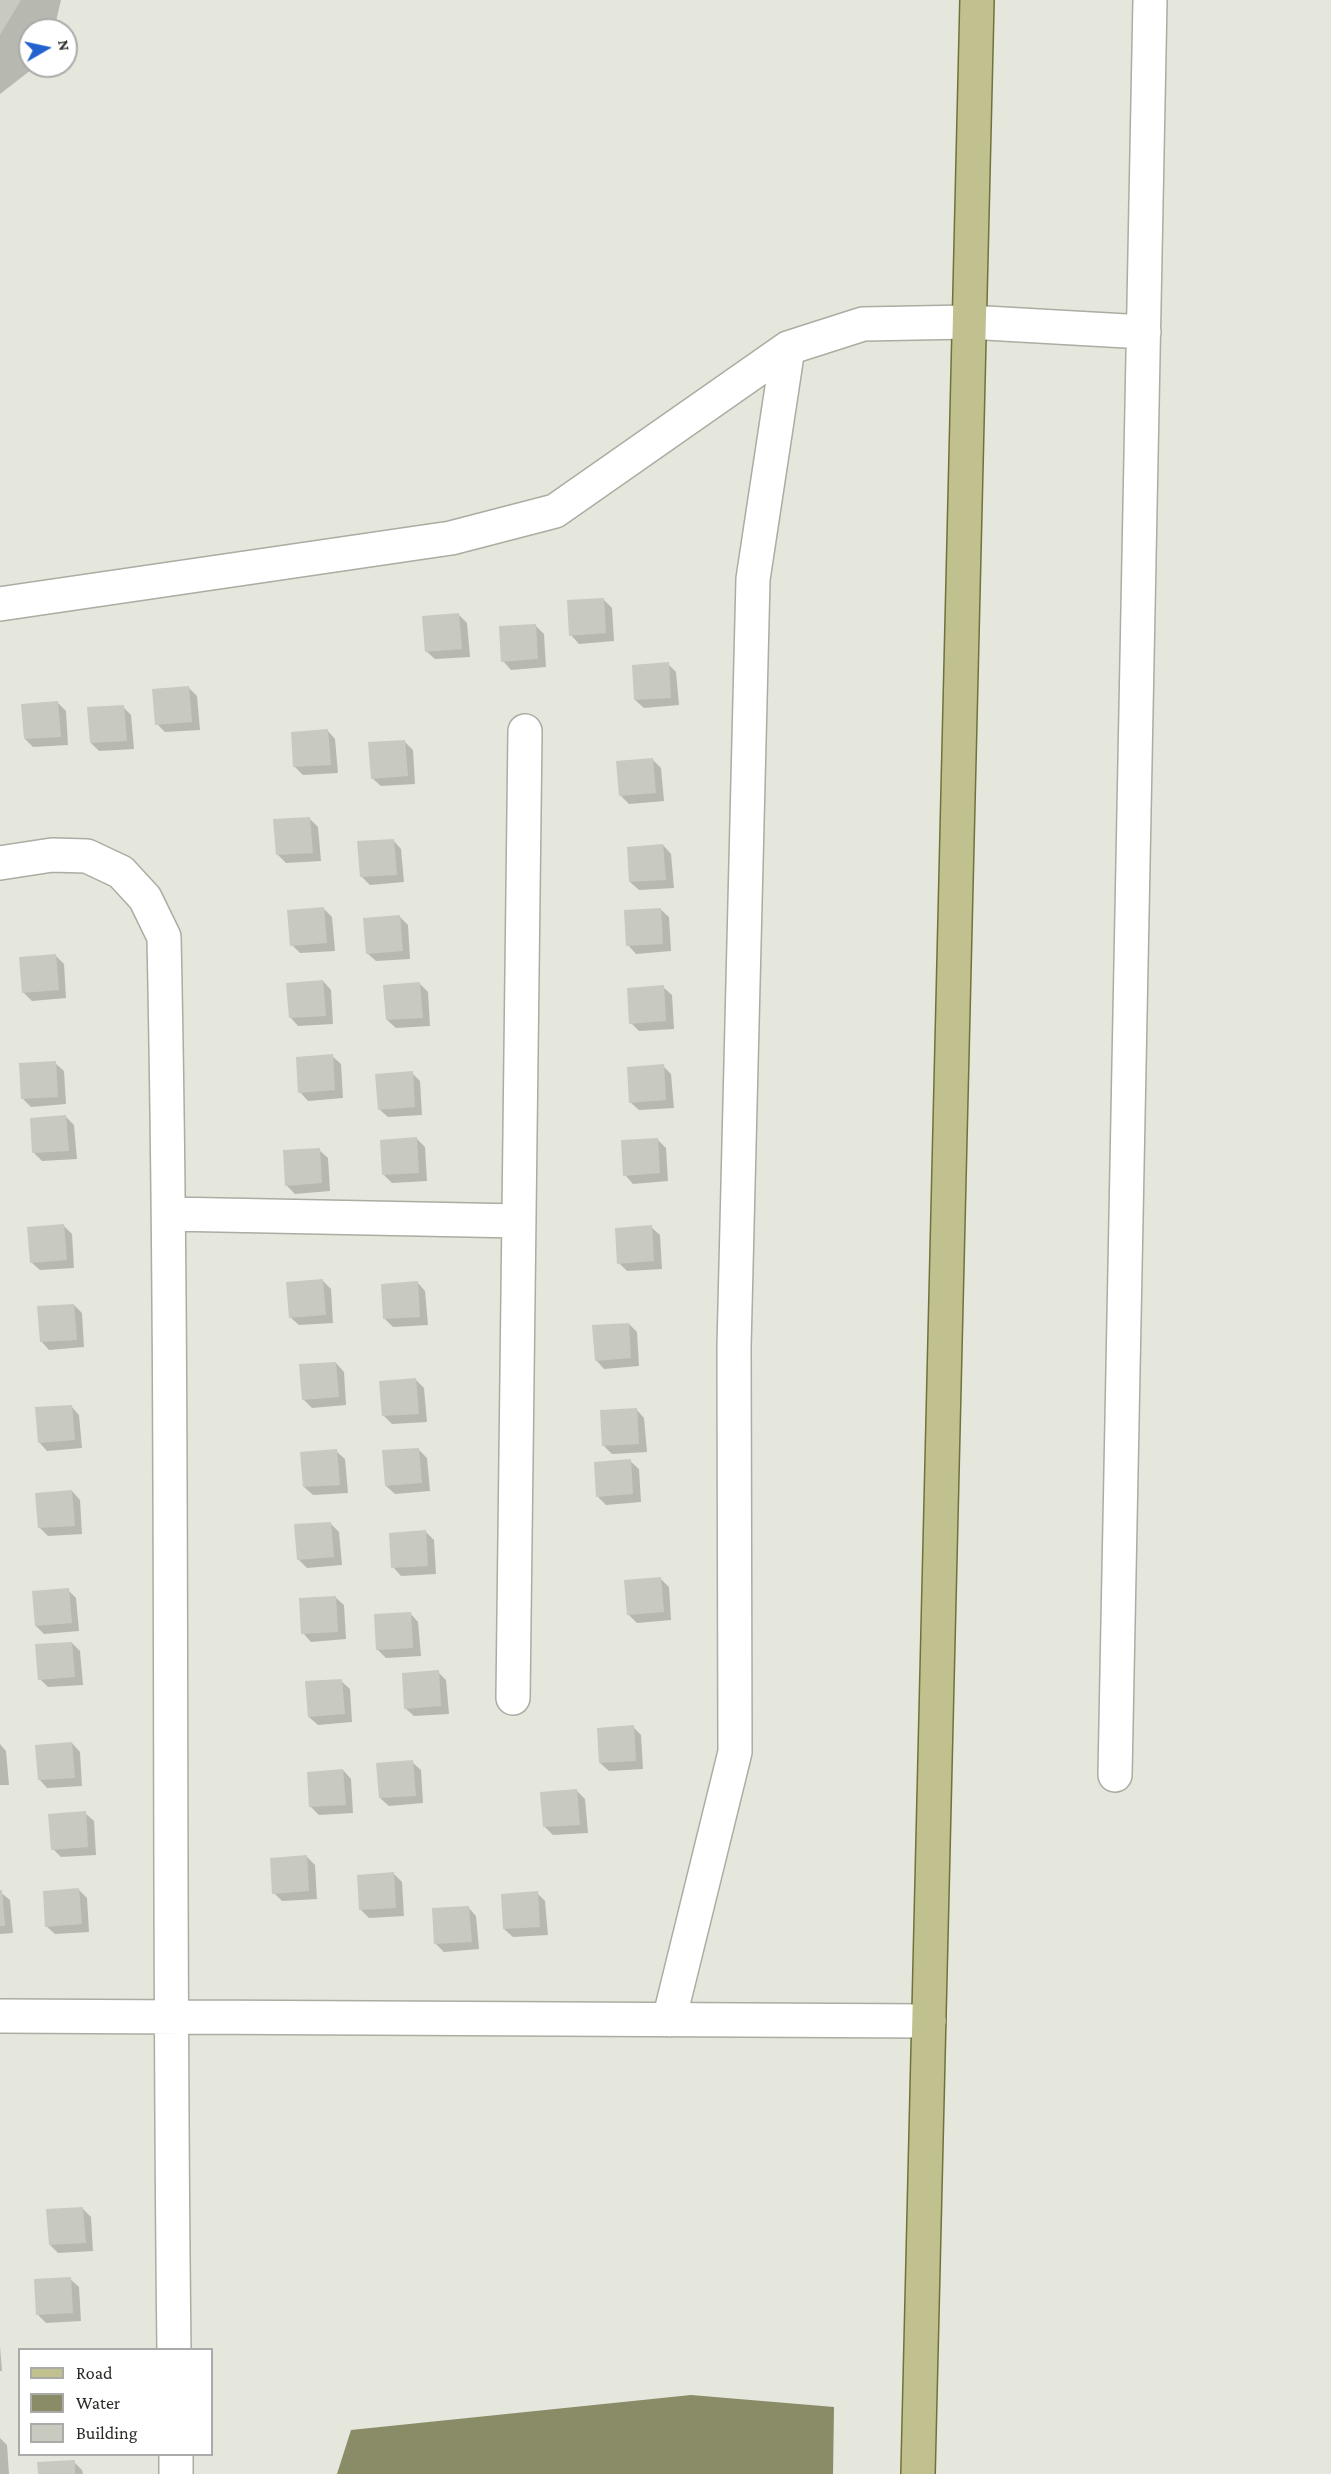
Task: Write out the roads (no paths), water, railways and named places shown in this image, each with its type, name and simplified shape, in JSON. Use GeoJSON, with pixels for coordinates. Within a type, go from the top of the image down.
{"type":"FeatureCollection","features":[{"type":"Feature","properties":{"kind":"main road"},"geometry":{"type":"LineString","coordinates":[[918,2474],[977,0]]}},
{"type":"Feature","properties":{"kind":"street"},"geometry":{"type":"LineString","coordinates":[[1115,1775],[1150,0]]}},
{"type":"Feature","properties":{"kind":"street"},"geometry":{"type":"LineString","coordinates":[[0,604],[451,538],[555,511],[788,348],[863,324],[968,322],[1144,332]]}},
{"type":"Feature","properties":{"kind":"street"},"geometry":{"type":"LineString","coordinates":[[669,2020],[735,1752],[734,1347],[753,579],[788,348]]}},
{"type":"Feature","properties":{"kind":"street"},"geometry":{"type":"LineString","coordinates":[[513,1698],[525,731]]}},
{"type":"Feature","properties":{"kind":"street"},"geometry":{"type":"LineString","coordinates":[[0,863],[52,855],[87,856],[121,872],[145,898],[164,937],[170,1214],[170,2017],[174,2348]]}},
{"type":"Feature","properties":{"kind":"street"},"geometry":{"type":"LineString","coordinates":[[170,1214],[519,1221]]}},
{"type":"Feature","properties":{"kind":"street"},"geometry":{"type":"LineString","coordinates":[[0,2016],[929,2021]]}},
{"type":"Feature","properties":{"kind":"street"},"geometry":{"type":"LineString","coordinates":[[176,2456],[176,2474]]}},
{"type":"Feature","properties":{"kind":"water"},"geometry":{"type":"Polygon","coordinates":[[[691,2395],[834,2407],[833,2474],[337,2474],[351,2430],[691,2395]]]}}]}
